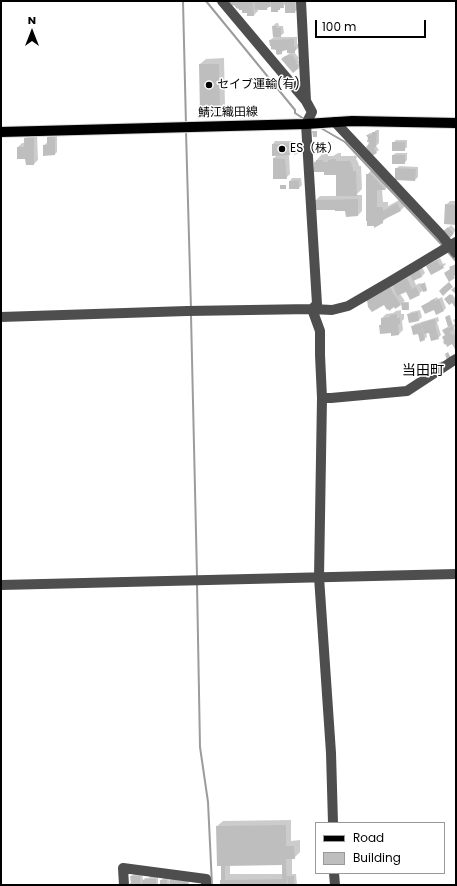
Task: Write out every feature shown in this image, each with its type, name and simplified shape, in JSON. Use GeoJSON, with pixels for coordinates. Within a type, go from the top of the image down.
{"type":"FeatureCollection","features":[{"type":"Feature","properties":{"kind":"main road","name":"鯖江織田線"},"geometry":{"type":"LineString","coordinates":[[1,132],[306,124],[352,121],[456,123]]}},
{"type":"Feature","properties":{"kind":"street"},"geometry":{"type":"LineString","coordinates":[[222,1],[306,101],[312,112],[306,124],[317,304],[312,309]]}},
{"type":"Feature","properties":{"kind":"street"},"geometry":{"type":"LineString","coordinates":[[301,1],[306,101]]}},
{"type":"Feature","properties":{"kind":"street"},"geometry":{"type":"LineString","coordinates":[[1,317],[191,311],[332,310],[348,306],[454,247],[336,122]]}},
{"type":"Feature","properties":{"kind":"street"},"geometry":{"type":"LineString","coordinates":[[312,309],[320,331],[322,398],[319,577],[331,753],[333,822]]}},
{"type":"Feature","properties":{"kind":"street"},"geometry":{"type":"LineString","coordinates":[[322,398],[407,391],[456,359]]}},
{"type":"Feature","properties":{"kind":"street"},"geometry":{"type":"LineString","coordinates":[[1,585],[456,574]]}},
{"type":"Feature","properties":{"kind":"street"},"geometry":{"type":"LineString","coordinates":[[124,885],[123,868],[206,879],[206,885]]}},
{"type":"Feature","properties":{"kind":"street"},"geometry":{"type":"LineString","coordinates":[[334,874],[335,885]]}},
{"type":"Feature","properties":{"kind":"building"},"geometry":{"type":"Polygon","coordinates":[[[253,1],[254,16],[247,16],[247,13],[242,13],[242,10],[237,9],[229,2],[253,1]]]}},
{"type":"Feature","properties":{"kind":"building"},"geometry":{"type":"Polygon","coordinates":[[[254,1],[270,1],[271,7],[267,7],[267,10],[255,10],[254,1]]]}},
{"type":"Feature","properties":{"kind":"building"},"geometry":{"type":"Polygon","coordinates":[[[271,1],[283,1],[284,8],[280,8],[278,12],[271,12],[271,1]]]}},
{"type":"Feature","properties":{"kind":"building"},"geometry":{"type":"Polygon","coordinates":[[[285,1],[295,1],[295,13],[285,13],[285,1]]]}},
{"type":"Feature","properties":{"kind":"building"},"geometry":{"type":"Polygon","coordinates":[[[272,26],[281,28],[281,37],[273,37],[272,26]]]}},
{"type":"Feature","properties":{"kind":"building"},"geometry":{"type":"Polygon","coordinates":[[[294,39],[294,47],[296,46],[295,53],[287,53],[287,50],[282,51],[282,54],[277,55],[276,50],[271,49],[269,40],[294,39]]]}},
{"type":"Feature","properties":{"kind":"building"},"geometry":{"type":"Polygon","coordinates":[[[292,55],[299,66],[299,68],[293,73],[281,59],[285,56],[292,55]]]}},
{"type":"Feature","properties":{"kind":"building"},"geometry":{"type":"Polygon","coordinates":[[[199,64],[219,64],[220,113],[200,113],[199,64]]]}},
{"type":"Feature","properties":{"kind":"building"},"geometry":{"type":"Polygon","coordinates":[[[312,131],[317,131],[317,137],[313,137],[312,131]]]}},
{"type":"Feature","properties":{"kind":"building"},"geometry":{"type":"Polygon","coordinates":[[[372,132],[377,132],[376,147],[374,148],[377,153],[372,156],[366,147],[369,142],[367,142],[368,138],[366,135],[372,135],[372,132]]]}},
{"type":"Feature","properties":{"kind":"building"},"geometry":{"type":"Polygon","coordinates":[[[47,137],[55,137],[55,155],[43,156],[43,145],[47,145],[47,137]]]}},
{"type":"Feature","properties":{"kind":"building"},"geometry":{"type":"Polygon","coordinates":[[[24,138],[34,138],[34,165],[26,165],[25,159],[17,159],[17,147],[24,147],[24,138]]]}},
{"type":"Feature","properties":{"kind":"building"},"geometry":{"type":"Polygon","coordinates":[[[392,142],[405,142],[405,151],[392,151],[392,142]]]}},
{"type":"Feature","properties":{"kind":"building"},"geometry":{"type":"Polygon","coordinates":[[[291,143],[290,155],[272,156],[272,144],[291,143]]]}},
{"type":"Feature","properties":{"kind":"building"},"geometry":{"type":"Polygon","coordinates":[[[392,155],[405,155],[405,164],[392,164],[392,155]]]}},
{"type":"Feature","properties":{"kind":"building"},"geometry":{"type":"Polygon","coordinates":[[[273,158],[285,159],[287,179],[273,179],[273,158]]]}},
{"type":"Feature","properties":{"kind":"building"},"geometry":{"type":"Polygon","coordinates":[[[336,159],[336,161],[349,160],[352,164],[353,171],[356,171],[357,196],[336,196],[336,175],[324,175],[324,172],[314,172],[314,162],[316,162],[316,160],[328,162],[328,160],[336,159]]]}},
{"type":"Feature","properties":{"kind":"building"},"geometry":{"type":"Polygon","coordinates":[[[395,168],[416,169],[415,181],[395,180],[395,168]]]}},
{"type":"Feature","properties":{"kind":"building"},"geometry":{"type":"Polygon","coordinates":[[[366,174],[371,174],[386,190],[377,190],[377,207],[383,207],[383,211],[397,203],[401,211],[383,220],[383,223],[374,228],[374,226],[367,226],[366,221],[366,174]]]}},
{"type":"Feature","properties":{"kind":"building"},"geometry":{"type":"Polygon","coordinates":[[[299,180],[299,189],[289,189],[289,181],[299,180]]]}},
{"type":"Feature","properties":{"kind":"building"},"geometry":{"type":"Polygon","coordinates":[[[280,185],[286,185],[286,189],[280,189],[280,185]]]}},
{"type":"Feature","properties":{"kind":"building"},"geometry":{"type":"Polygon","coordinates":[[[358,199],[358,216],[346,217],[345,211],[315,210],[315,200],[358,199]]]}},
{"type":"Feature","properties":{"kind":"building"},"geometry":{"type":"Polygon","coordinates":[[[445,204],[456,205],[456,225],[444,224],[445,204]]]}},
{"type":"Feature","properties":{"kind":"building"},"geometry":{"type":"Polygon","coordinates":[[[448,227],[454,233],[449,239],[442,232],[448,227]]]}},
{"type":"Feature","properties":{"kind":"building"},"geometry":{"type":"Polygon","coordinates":[[[437,260],[440,266],[442,265],[444,268],[431,275],[426,266],[437,260]]]}},
{"type":"Feature","properties":{"kind":"building"},"geometry":{"type":"Polygon","coordinates":[[[456,264],[455,278],[449,282],[444,273],[450,269],[449,267],[456,264]]]}},
{"type":"Feature","properties":{"kind":"building"},"geometry":{"type":"Polygon","coordinates":[[[419,269],[422,277],[413,281],[410,275],[419,269]]]}},
{"type":"Feature","properties":{"kind":"building"},"geometry":{"type":"Polygon","coordinates":[[[407,278],[412,289],[416,287],[420,295],[410,300],[406,292],[397,296],[393,285],[407,278]]]}},
{"type":"Feature","properties":{"kind":"building"},"geometry":{"type":"Polygon","coordinates":[[[449,282],[453,287],[447,292],[443,287],[449,282]]]}},
{"type":"Feature","properties":{"kind":"building"},"geometry":{"type":"Polygon","coordinates":[[[424,283],[427,291],[423,292],[420,284],[424,283]]]}},
{"type":"Feature","properties":{"kind":"building"},"geometry":{"type":"Polygon","coordinates":[[[456,286],[456,294],[451,290],[456,286]]]}},
{"type":"Feature","properties":{"kind":"building"},"geometry":{"type":"Polygon","coordinates":[[[390,287],[401,305],[395,309],[394,307],[389,311],[384,305],[372,312],[368,307],[367,300],[390,287]]]}},
{"type":"Feature","properties":{"kind":"building"},"geometry":{"type":"Polygon","coordinates":[[[443,287],[447,292],[443,296],[439,291],[443,287]]]}},
{"type":"Feature","properties":{"kind":"building"},"geometry":{"type":"Polygon","coordinates":[[[450,294],[455,301],[456,300],[456,309],[452,303],[449,305],[444,299],[450,294]]]}},
{"type":"Feature","properties":{"kind":"building"},"geometry":{"type":"Polygon","coordinates":[[[434,299],[435,301],[439,299],[444,311],[436,315],[434,310],[425,314],[421,306],[434,299]]]}},
{"type":"Feature","properties":{"kind":"building"},"geometry":{"type":"Polygon","coordinates":[[[401,303],[408,303],[409,310],[402,310],[401,303]]]}},
{"type":"Feature","properties":{"kind":"building"},"geometry":{"type":"Polygon","coordinates":[[[418,312],[419,321],[409,323],[407,314],[418,312]]]}},
{"type":"Feature","properties":{"kind":"building"},"geometry":{"type":"Polygon","coordinates":[[[397,314],[397,318],[400,318],[400,324],[398,324],[399,335],[391,336],[391,333],[380,334],[379,325],[381,325],[381,318],[390,317],[390,315],[397,314]]]}},
{"type":"Feature","properties":{"kind":"building"},"geometry":{"type":"Polygon","coordinates":[[[449,315],[452,325],[448,327],[445,317],[449,315]]]}},
{"type":"Feature","properties":{"kind":"building"},"geometry":{"type":"Polygon","coordinates":[[[435,319],[439,339],[431,341],[429,333],[424,334],[421,323],[435,319]]]}},
{"type":"Feature","properties":{"kind":"building"},"geometry":{"type":"Polygon","coordinates":[[[421,324],[425,340],[420,342],[418,334],[413,335],[411,326],[421,324]]]}},
{"type":"Feature","properties":{"kind":"building"},"geometry":{"type":"Polygon","coordinates":[[[452,326],[454,329],[450,332],[452,335],[454,334],[456,338],[456,351],[452,344],[447,347],[446,344],[445,345],[442,337],[445,335],[442,330],[452,326]]]}},
{"type":"Feature","properties":{"kind":"building"},"geometry":{"type":"Polygon","coordinates":[[[448,352],[451,358],[447,360],[445,354],[448,352]]]}},
{"type":"Feature","properties":{"kind":"building"},"geometry":{"type":"Polygon","coordinates":[[[286,825],[286,846],[294,846],[295,859],[286,859],[287,885],[220,885],[221,866],[217,866],[216,826],[286,825]],[[282,865],[225,866],[225,880],[282,879],[282,865]]]}},
{"type":"Feature","properties":{"kind":"building"},"geometry":{"type":"Polygon","coordinates":[[[130,876],[140,876],[141,885],[130,885],[130,876]]]}},
{"type":"Feature","properties":{"kind":"building"},"geometry":{"type":"Polygon","coordinates":[[[287,876],[294,876],[294,885],[288,885],[287,876]]]}},
{"type":"Feature","properties":{"kind":"building"},"geometry":{"type":"Polygon","coordinates":[[[156,879],[156,885],[142,885],[142,880],[156,879]]]}},
{"type":"Feature","properties":{"kind":"building"},"geometry":{"type":"Polygon","coordinates":[[[170,879],[187,880],[187,885],[170,885],[170,879]]]}},
{"type":"Feature","properties":{"kind":"building"},"geometry":{"type":"Polygon","coordinates":[[[160,880],[167,880],[167,885],[160,885],[160,880]]]}},
{"type":"Feature","properties":{"kind":"waterway"},"geometry":{"type":"LineString","coordinates":[[183,1],[186,125]]}},
{"type":"Feature","properties":{"kind":"waterway"},"geometry":{"type":"LineString","coordinates":[[206,1],[295,110],[295,113],[304,119]]}},
{"type":"Feature","properties":{"kind":"waterway"},"geometry":{"type":"LineString","coordinates":[[319,127],[345,142],[443,246]]}},
{"type":"Feature","properties":{"kind":"waterway"},"geometry":{"type":"LineString","coordinates":[[186,131],[191,309]]}},
{"type":"Feature","properties":{"kind":"waterway"},"geometry":{"type":"LineString","coordinates":[[447,251],[456,261]]}},
{"type":"Feature","properties":{"kind":"waterway"},"geometry":{"type":"LineString","coordinates":[[191,315],[197,576]]}},
{"type":"Feature","properties":{"kind":"waterway"},"geometry":{"type":"LineString","coordinates":[[197,583],[200,747],[208,802],[212,885]]}},
{"type":"Feature","properties":{"kind":"place","name":"セイブ運輸(有)"},"geometry":{"type":"Point","coordinates":[209,85]}},
{"type":"Feature","properties":{"kind":"place","name":"ES（株）"},"geometry":{"type":"Point","coordinates":[282,149]}},
{"type":"Feature","properties":{"kind":"district","name":"当田町"},"geometry":{"type":"Point","coordinates":[423,371]}}]}
